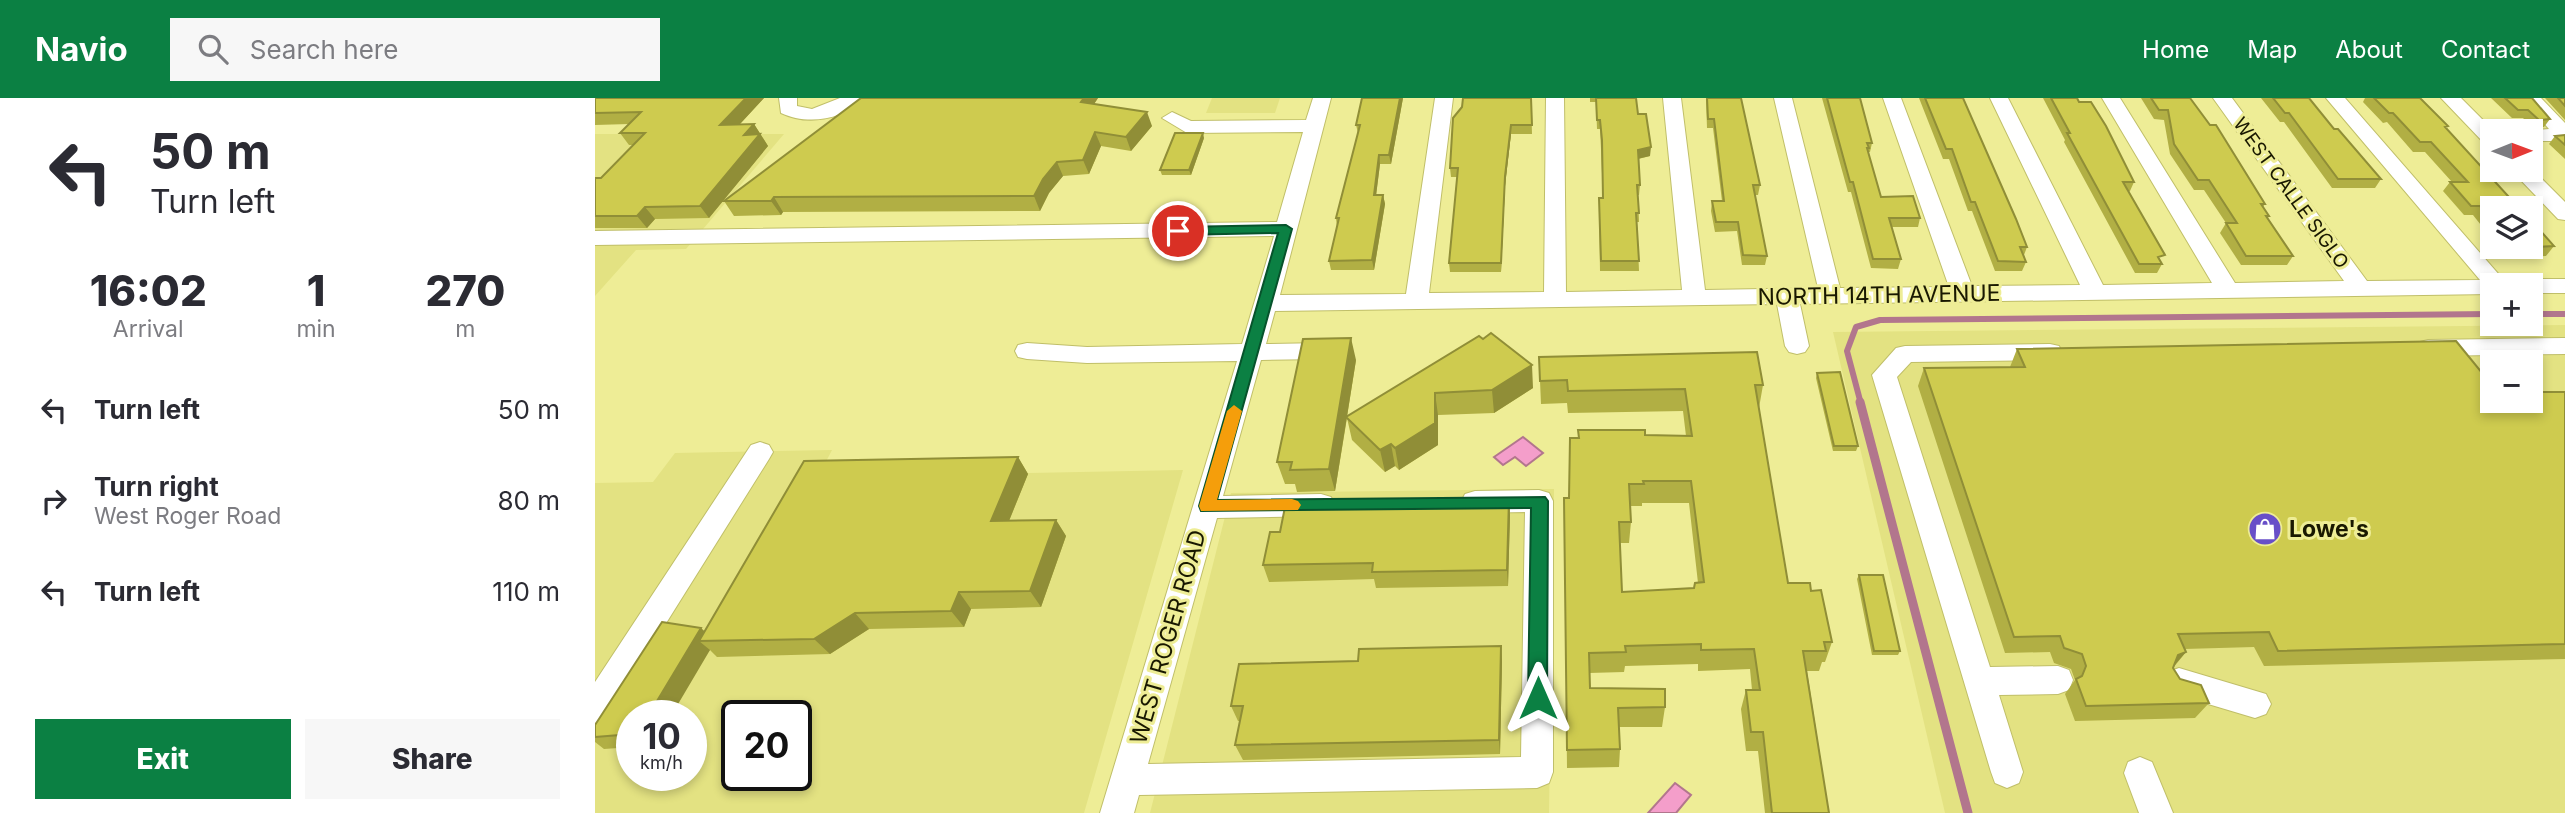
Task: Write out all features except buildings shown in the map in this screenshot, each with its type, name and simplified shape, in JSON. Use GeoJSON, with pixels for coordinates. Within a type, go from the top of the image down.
{"type":"FeatureCollection","features":[{"type":"Feature","properties":{"kind":"street"},"geometry":{"type":"LineString","coordinates":[[788,98],[788,108],[802,114],[826,111],[852,98]]}},
{"type":"Feature","properties":{"kind":"street","name":"WEST ROGER ROAD"},"geometry":{"type":"LineString","coordinates":[[1117,813],[1252,352],[1322,98]]}},
{"type":"Feature","properties":{"kind":"street"},"geometry":{"type":"LineString","coordinates":[[1417,300],[1444,98]]}},
{"type":"Feature","properties":{"kind":"street"},"geometry":{"type":"LineString","coordinates":[[1555,98],[1555,298]]}},
{"type":"Feature","properties":{"kind":"street"},"geometry":{"type":"LineString","coordinates":[[1672,98],[1694,297]]}},
{"type":"Feature","properties":{"kind":"street"},"geometry":{"type":"LineString","coordinates":[[1783,98],[1831,296]]}},
{"type":"Feature","properties":{"kind":"street"},"geometry":{"type":"LineString","coordinates":[[1892,98],[1963,293]]}},
{"type":"Feature","properties":{"kind":"street"},"geometry":{"type":"LineString","coordinates":[[1999,98],[2094,290]]}},
{"type":"Feature","properties":{"kind":"street"},"geometry":{"type":"LineString","coordinates":[[2111,98],[2227,289]]}},
{"type":"Feature","properties":{"kind":"street","name":"WEST CALLE SIGLO"},"geometry":{"type":"LineString","coordinates":[[2222,98],[2360,289]]}},
{"type":"Feature","properties":{"kind":"street"},"geometry":{"type":"LineString","coordinates":[[2335,98],[2487,273]]}},
{"type":"Feature","properties":{"kind":"street"},"geometry":{"type":"LineString","coordinates":[[2451,98],[2480,126]]}},
{"type":"Feature","properties":{"kind":"street"},"geometry":{"type":"LineString","coordinates":[[2531,98],[2565,135],[2543,135]]}},
{"type":"Feature","properties":{"kind":"street"},"geometry":{"type":"LineString","coordinates":[[1172,118],[1187,127],[1314,126]]}},
{"type":"Feature","properties":{"kind":"street"},"geometry":{"type":"LineString","coordinates":[[2533,182],[2565,214]]}},
{"type":"Feature","properties":{"kind":"street"},"geometry":{"type":"LineString","coordinates":[[595,238],[1286,229]]}},
{"type":"Feature","properties":{"kind":"street"},"geometry":{"type":"LineString","coordinates":[[2543,286],[2565,286]]}},
{"type":"Feature","properties":{"kind":"street","name":"NORTH 14TH AVENUE"},"geometry":{"type":"LineString","coordinates":[[1266,303],[1694,297],[1789,307],[1831,296],[2094,290],[2480,287]]}},
{"type":"Feature","properties":{"kind":"street"},"geometry":{"type":"LineString","coordinates":[[1789,307],[1797,346]]}},
{"type":"Feature","properties":{"kind":"street"},"geometry":{"type":"LineString","coordinates":[[2400,348],[2565,346]]}},
{"type":"Feature","properties":{"kind":"street"},"geometry":{"type":"LineString","coordinates":[[1027,351],[1087,355],[1324,351]]}},
{"type":"Feature","properties":{"kind":"street"},"geometry":{"type":"LineString","coordinates":[[2007,772],[1884,374],[1905,354],[2070,352]]}},
{"type":"Feature","properties":{"kind":"street"},"geometry":{"type":"LineString","coordinates":[[595,709],[760,452]]}},
{"type":"Feature","properties":{"kind":"street"},"geometry":{"type":"LineString","coordinates":[[1127,780],[1537,772],[1539,501],[1442,503]]}},
{"type":"Feature","properties":{"kind":"street"},"geometry":{"type":"LineString","coordinates":[[1207,506],[1345,504]]}},
{"type":"Feature","properties":{"kind":"street"},"geometry":{"type":"LineString","coordinates":[[1979,681],[2058,680]]}},
{"type":"Feature","properties":{"kind":"street"},"geometry":{"type":"LineString","coordinates":[[2179,682],[2255,705]]}},
{"type":"Feature","properties":{"kind":"street"},"geometry":{"type":"LineString","coordinates":[[2140,773],[2156,813]]}},
{"type":"Feature","properties":{"kind":"shaded area"},"geometry":{"type":"Polygon","coordinates":[[[1212,98],[1280,98],[1275,113],[1206,113],[1212,98]]]}},
{"type":"Feature","properties":{"kind":"shaded area"},"geometry":{"type":"Polygon","coordinates":[[[595,134],[784,134],[686,249],[636,250],[595,296],[595,134]]]}},
{"type":"Feature","properties":{"kind":"shaded area"},"geometry":{"type":"Polygon","coordinates":[[[2543,325],[2565,325],[2565,813],[1945,813],[1833,332],[2480,326],[2480,336],[2543,336],[2543,325]]]}},
{"type":"Feature","properties":{"kind":"shaded area"},"geometry":{"type":"Polygon","coordinates":[[[1523,437],[1543,453],[1526,466],[1515,457],[1503,465],[1494,457],[1523,437]]]}},
{"type":"Feature","properties":{"kind":"shaded area"},"geometry":{"type":"Polygon","coordinates":[[[832,450],[818,477],[1183,470],[1084,813],[595,813],[595,483],[653,482],[675,453],[832,450]]]}},
{"type":"Feature","properties":{"kind":"shaded area"},"geometry":{"type":"Polygon","coordinates":[[[1554,489],[1549,813],[1150,813],[1231,493],[1554,489]]]}},
{"type":"Feature","properties":{"kind":"shaded area"},"geometry":{"type":"Polygon","coordinates":[[[1675,783],[1691,795],[1676,813],[1648,813],[1675,783]]]}},
{"type":"Feature","properties":{"kind":"waterway"},"geometry":{"type":"LineString","coordinates":[[1861,404],[1847,351],[1856,327],[1880,320],[2480,314]]}},
{"type":"Feature","properties":{"kind":"waterway"},"geometry":{"type":"LineString","coordinates":[[2543,314],[2565,314]]}},
{"type":"Feature","properties":{"kind":"waterway"},"geometry":{"type":"LineString","coordinates":[[1860,402],[1968,813]]}},
{"type":"Feature","properties":{"kind":"slow traffic"},"geometry":{"type":"LineString","coordinates":[[1234,411],[1207,506],[1292,505]]}},
{"type":"Feature","properties":{"kind":"place","name":"Lowe's"},"geometry":{"type":"Point","coordinates":[2265,529]}},
{"type":"Feature","properties":{"kind":"route"},"geometry":{"type":"LineString","coordinates":[[1178,231],[1286,229],[1207,506],[1539,501],[1538,698]]}}]}
